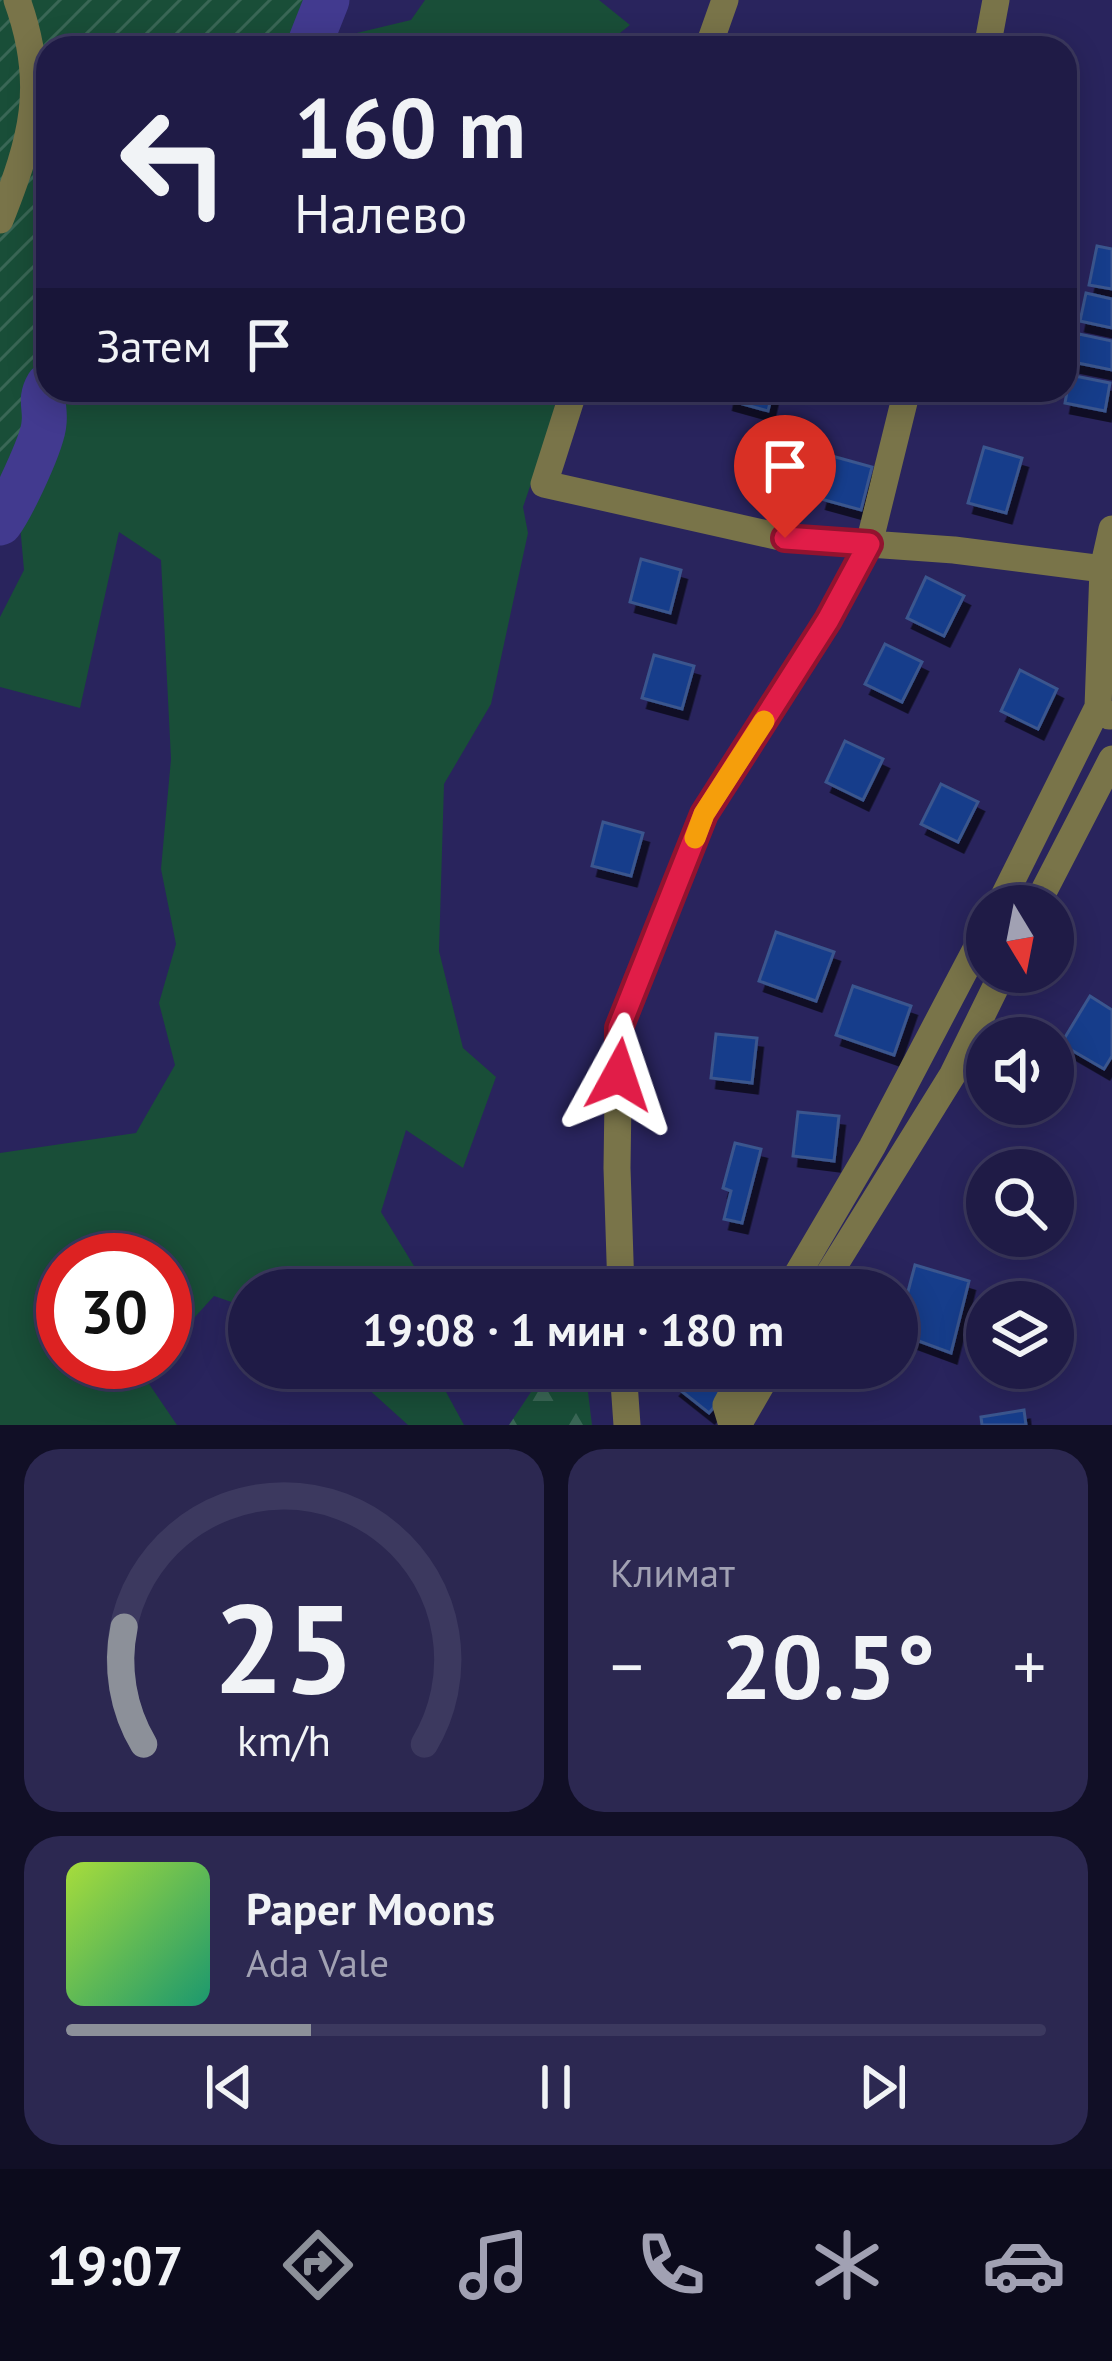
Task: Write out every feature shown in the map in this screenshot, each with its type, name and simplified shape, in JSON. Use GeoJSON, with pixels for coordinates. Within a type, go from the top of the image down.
{"type":"FeatureCollection","features":[{"type":"Feature","properties":{"kind":"street"},"geometry":{"type":"LineString","coordinates":[[0,220],[21,161],[36,87],[28,29],[17,0]]}},
{"type":"Feature","properties":{"kind":"street"},"geometry":{"type":"LineString","coordinates":[[712,36],[724,0]]}},
{"type":"Feature","properties":{"kind":"street"},"geometry":{"type":"LineString","coordinates":[[989,36],[996,0]]}},
{"type":"Feature","properties":{"kind":"street"},"geometry":{"type":"LineString","coordinates":[[570,402],[544,484],[785,538],[954,550],[1103,569]]}},
{"type":"Feature","properties":{"kind":"street"},"geometry":{"type":"LineString","coordinates":[[620,1269],[619,1028],[704,814],[828,620],[869,544],[904,402]]}},
{"type":"Feature","properties":{"kind":"street"},"geometry":{"type":"LineString","coordinates":[[1010,885],[1105,713],[1103,569],[1112,529]]}},
{"type":"Feature","properties":{"kind":"street"},"geometry":{"type":"LineString","coordinates":[[1047,885],[1112,759]]}},
{"type":"Feature","properties":{"kind":"street"},"geometry":{"type":"LineString","coordinates":[[800,1269],[872,1148],[966,968]]}},
{"type":"Feature","properties":{"kind":"street"},"geometry":{"type":"LineString","coordinates":[[832,1269],[953,1074],[993,993]]}},
{"type":"Feature","properties":{"kind":"street"},"geometry":{"type":"LineString","coordinates":[[624,1389],[627,1425]]}},
{"type":"Feature","properties":{"kind":"street"},"geometry":{"type":"LineString","coordinates":[[735,1389],[726,1405],[735,1425]]}},
{"type":"Feature","properties":{"kind":"street"},"geometry":{"type":"LineString","coordinates":[[735,1425],[758,1389]]}},
{"type":"Feature","properties":{"kind":"green space"},"geometry":{"type":"Polygon","coordinates":[[[0,0],[327,0],[313,36],[36,36],[36,402],[44,402],[44,423],[19,489],[0,523],[0,0]]]}},
{"type":"Feature","properties":{"kind":"green space"},"geometry":{"type":"Polygon","coordinates":[[[425,0],[599,0],[630,25],[616,36],[344,36],[411,20],[425,0]]]}},
{"type":"Feature","properties":{"kind":"green space"},"geometry":{"type":"Polygon","coordinates":[[[53,402],[555,402],[523,507],[528,533],[491,704],[444,784],[439,951],[463,1048],[496,1077],[463,1168],[406,1130],[381,1212],[414,1269],[228,1269],[228,1301],[214,1296],[192,1320],[192,1233],[36,1233],[36,1389],[153,1389],[177,1425],[0,1425],[0,1153],[136,1133],[175,1065],[159,1003],[176,944],[161,869],[171,759],[161,560],[119,532],[80,708],[0,687],[0,617],[24,570],[20,525],[59,425],[53,402]]]}},
{"type":"Feature","properties":{"kind":"green space"},"geometry":{"type":"Polygon","coordinates":[[[368,1389],[444,1389],[464,1425],[408,1425],[368,1389]]]}},
{"type":"Feature","properties":{"kind":"green space"},"geometry":{"type":"Polygon","coordinates":[[[533,1389],[588,1389],[592,1425],[509,1425],[533,1389]]]}},
{"type":"Feature","properties":{"kind":"building"},"geometry":{"type":"Polygon","coordinates":[[[1097,246],[1112,249],[1112,289],[1089,285],[1097,246]]]}},
{"type":"Feature","properties":{"kind":"building"},"geometry":{"type":"Polygon","coordinates":[[[1086,293],[1112,299],[1112,328],[1080,321],[1086,293]]]}},
{"type":"Feature","properties":{"kind":"building"},"geometry":{"type":"Polygon","coordinates":[[[1079,334],[1112,341],[1112,370],[1077,363],[1079,334]]]}},
{"type":"Feature","properties":{"kind":"building"},"geometry":{"type":"Polygon","coordinates":[[[1077,376],[1110,383],[1105,411],[1065,403],[1077,402],[1077,376]]]}},
{"type":"Feature","properties":{"kind":"building"},"geometry":{"type":"Polygon","coordinates":[[[735,402],[770,402],[768,411],[735,402]]]}},
{"type":"Feature","properties":{"kind":"building"},"geometry":{"type":"Polygon","coordinates":[[[984,447],[1022,458],[1006,513],[968,503],[984,447]]]}},
{"type":"Feature","properties":{"kind":"building"},"geometry":{"type":"Polygon","coordinates":[[[832,456],[872,467],[861,510],[821,499],[832,456]]]}},
{"type":"Feature","properties":{"kind":"building"},"geometry":{"type":"Polygon","coordinates":[[[641,559],[681,570],[670,613],[630,602],[641,559]]]}},
{"type":"Feature","properties":{"kind":"building"},"geometry":{"type":"Polygon","coordinates":[[[926,577],[964,596],[944,636],[907,618],[926,577]]]}},
{"type":"Feature","properties":{"kind":"building"},"geometry":{"type":"Polygon","coordinates":[[[885,644],[922,662],[902,702],[865,684],[885,644]]]}},
{"type":"Feature","properties":{"kind":"building"},"geometry":{"type":"Polygon","coordinates":[[[654,655],[694,666],[682,709],[642,698],[654,655]]]}},
{"type":"Feature","properties":{"kind":"building"},"geometry":{"type":"Polygon","coordinates":[[[1020,670],[1057,689],[1038,729],[1001,711],[1020,670]]]}},
{"type":"Feature","properties":{"kind":"building"},"geometry":{"type":"Polygon","coordinates":[[[845,741],[883,759],[863,800],[826,782],[845,741]]]}},
{"type":"Feature","properties":{"kind":"building"},"geometry":{"type":"Polygon","coordinates":[[[941,784],[978,802],[958,842],[921,824],[941,784]]]}},
{"type":"Feature","properties":{"kind":"building"},"geometry":{"type":"Polygon","coordinates":[[[603,822],[643,833],[631,876],[592,866],[603,822]]]}},
{"type":"Feature","properties":{"kind":"building"},"geometry":{"type":"Polygon","coordinates":[[[776,932],[834,952],[816,1001],[759,981],[776,932]]]}},
{"type":"Feature","properties":{"kind":"building"},"geometry":{"type":"Polygon","coordinates":[[[853,986],[911,1006],[894,1055],[836,1035],[853,986]]]}},
{"type":"Feature","properties":{"kind":"building"},"geometry":{"type":"Polygon","coordinates":[[[1090,996],[1112,1010],[1112,1056],[1104,1069],[1074,1052],[1074,1022],[1090,996]]]}},
{"type":"Feature","properties":{"kind":"building"},"geometry":{"type":"Polygon","coordinates":[[[716,1034],[757,1038],[752,1083],[711,1078],[716,1034]]]}},
{"type":"Feature","properties":{"kind":"building"},"geometry":{"type":"Polygon","coordinates":[[[798,1112],[839,1116],[834,1161],[793,1156],[798,1112]]]}},
{"type":"Feature","properties":{"kind":"building"},"geometry":{"type":"Polygon","coordinates":[[[735,1143],[761,1149],[742,1223],[724,1219],[731,1191],[723,1188],[735,1143]]]}},
{"type":"Feature","properties":{"kind":"building"},"geometry":{"type":"Polygon","coordinates":[[[915,1265],[969,1281],[951,1353],[918,1341],[918,1269],[915,1265]]]}},
{"type":"Feature","properties":{"kind":"building"},"geometry":{"type":"Polygon","coordinates":[[[679,1389],[730,1389],[709,1413],[679,1389]]]}},
{"type":"Feature","properties":{"kind":"building"},"geometry":{"type":"Polygon","coordinates":[[[1024,1410],[1026,1425],[982,1425],[981,1417],[1024,1410]]]}},
{"type":"Feature","properties":{"kind":"waterway"},"geometry":{"type":"LineString","coordinates":[[313,36],[327,0]]}},
{"type":"Feature","properties":{"kind":"waterway"},"geometry":{"type":"LineString","coordinates":[[0,523],[38,444],[44,402]]}},
{"type":"Feature","properties":{"kind":"slow traffic"},"geometry":{"type":"LineString","coordinates":[[695,838],[704,814],[764,721]]}},
{"type":"Feature","properties":{"kind":"route"},"geometry":{"type":"LineString","coordinates":[[619,1075],[619,1028],[704,814],[828,620],[869,544],[785,538]]}}]}
